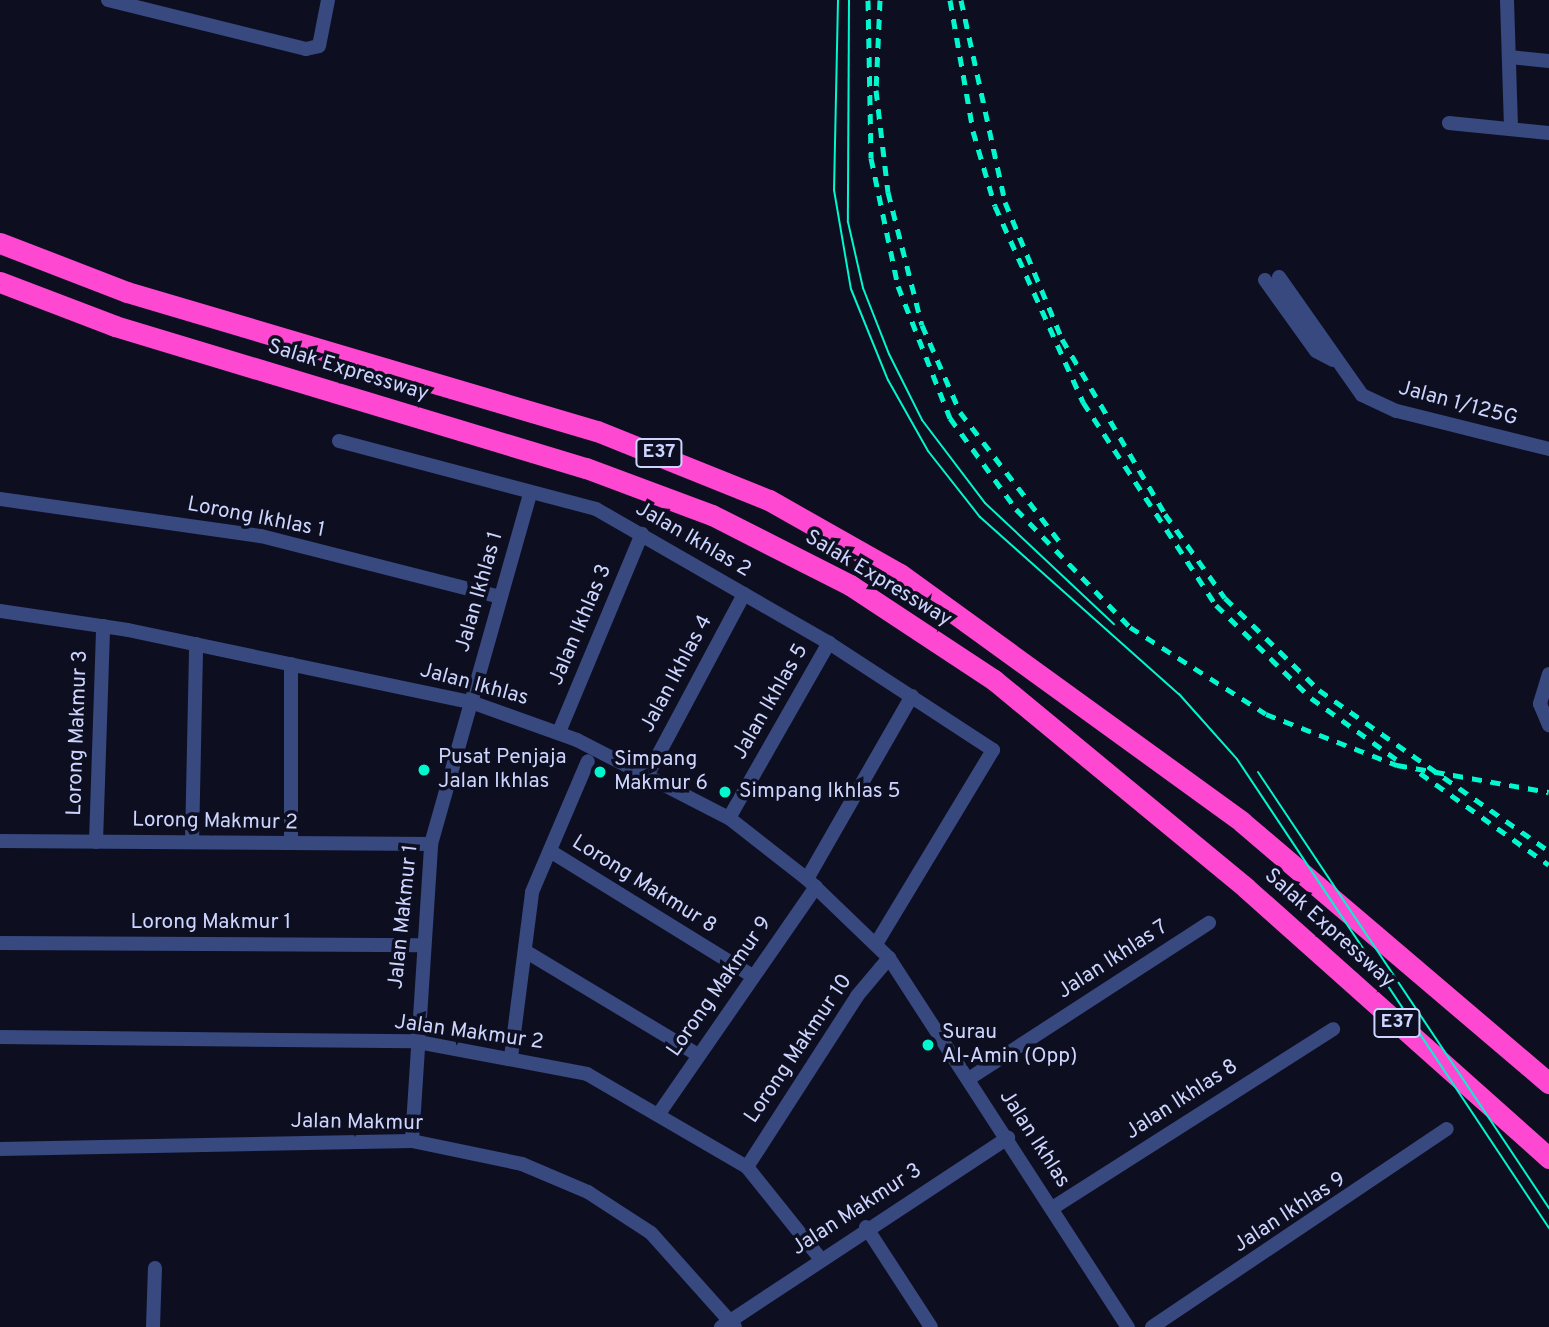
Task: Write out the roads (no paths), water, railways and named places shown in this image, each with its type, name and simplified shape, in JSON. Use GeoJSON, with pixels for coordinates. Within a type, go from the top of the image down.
{"type":"FeatureCollection","features":[{"type":"Feature","properties":{"kind":"highway","name":"Salak Expressway"},"geometry":{"type":"LineString","coordinates":[[0,243],[127,292],[597,430],[769,500],[911,581],[1230,813],[1549,1083]]}},
{"type":"Feature","properties":{"kind":"highway","name":"Salak Expressway"},"geometry":{"type":"LineString","coordinates":[[0,282],[115,326],[586,468],[712,515],[849,585],[994,680],[1246,888],[1549,1158]]}},
{"type":"Feature","properties":{"kind":"street"},"geometry":{"type":"LineString","coordinates":[[108,0],[146,4],[292,47],[319,46],[328,0]]}},
{"type":"Feature","properties":{"kind":"street"},"geometry":{"type":"LineString","coordinates":[[1507,0],[1511,129]]}},
{"type":"Feature","properties":{"kind":"street"},"geometry":{"type":"LineString","coordinates":[[1510,57],[1549,61]]}},
{"type":"Feature","properties":{"kind":"street"},"geometry":{"type":"LineString","coordinates":[[1449,123],[1549,133]]}},
{"type":"Feature","properties":{"kind":"street","name":"Jalan 1/125G"},"geometry":{"type":"LineString","coordinates":[[1275,283],[1349,383],[1381,405],[1549,449]]}},
{"type":"Feature","properties":{"kind":"street","name":"Jalan Ikhlas 2"},"geometry":{"type":"LineString","coordinates":[[339,441],[530,494],[596,509],[829,643],[993,750],[877,942]]}},
{"type":"Feature","properties":{"kind":"street","name":"Jalan Ikhlas 1"},"geometry":{"type":"LineString","coordinates":[[471,702],[530,494]]}},
{"type":"Feature","properties":{"kind":"street","name":"Lorong Ikhlas 1"},"geometry":{"type":"LineString","coordinates":[[0,499],[261,536],[500,597]]}},
{"type":"Feature","properties":{"kind":"street","name":"Jalan Ikhlas 3"},"geometry":{"type":"LineString","coordinates":[[559,732],[642,534]]}},
{"type":"Feature","properties":{"kind":"street","name":"Jalan Ikhlas 4"},"geometry":{"type":"LineString","coordinates":[[648,774],[744,594]]}},
{"type":"Feature","properties":{"kind":"street","name":"Jalan Ikhlas"},"geometry":{"type":"LineString","coordinates":[[0,611],[103,626],[471,702],[559,732],[648,774],[729,818],[812,883],[877,942],[970,1078],[1128,1327]]}},
{"type":"Feature","properties":{"kind":"street","name":"Lorong Makmur 3"},"geometry":{"type":"LineString","coordinates":[[96,842],[103,626]]}},
{"type":"Feature","properties":{"kind":"street","name":"Jalan Ikhlas 5"},"geometry":{"type":"LineString","coordinates":[[729,818],[829,643]]}},
{"type":"Feature","properties":{"kind":"street"},"geometry":{"type":"LineString","coordinates":[[192,842],[196,644]]}},
{"type":"Feature","properties":{"kind":"street"},"geometry":{"type":"LineString","coordinates":[[290,664],[291,843]]}},
{"type":"Feature","properties":{"kind":"street"},"geometry":{"type":"LineString","coordinates":[[1549,674],[1540,704],[1549,725]]}},
{"type":"Feature","properties":{"kind":"street","name":"Lorong Makmur 9"},"geometry":{"type":"LineString","coordinates":[[660,1112],[812,883],[912,696]]}},
{"type":"Feature","properties":{"kind":"street","name":"Jalan Makmur 1"},"geometry":{"type":"LineString","coordinates":[[412,1141],[413,1041],[430,844],[471,702]]}},
{"type":"Feature","properties":{"kind":"street"},"geometry":{"type":"LineString","coordinates":[[510,1057],[532,892],[588,761]]}},
{"type":"Feature","properties":{"kind":"street","name":"Lorong Makmur 2"},"geometry":{"type":"LineString","coordinates":[[0,841],[430,844]]}},
{"type":"Feature","properties":{"kind":"street","name":"Lorong Makmur 8"},"geometry":{"type":"LineString","coordinates":[[550,851],[752,976]]}},
{"type":"Feature","properties":{"kind":"street","name":"Jalan Ikhlas 7"},"geometry":{"type":"LineString","coordinates":[[970,1078],[1209,923]]}},
{"type":"Feature","properties":{"kind":"street","name":"Lorong Makmur 1"},"geometry":{"type":"LineString","coordinates":[[0,943],[422,945]]}},
{"type":"Feature","properties":{"kind":"street"},"geometry":{"type":"LineString","coordinates":[[525,951],[698,1055]]}},
{"type":"Feature","properties":{"kind":"street","name":"Lorong Makmur 10"},"geometry":{"type":"LineString","coordinates":[[747,1167],[857,996],[889,958]]}},
{"type":"Feature","properties":{"kind":"street","name":"Jalan Ikhlas 8"},"geometry":{"type":"LineString","coordinates":[[1054,1207],[1333,1029]]}},
{"type":"Feature","properties":{"kind":"street","name":"Jalan Makmur 2"},"geometry":{"type":"LineString","coordinates":[[0,1037],[413,1041],[510,1057],[587,1074],[660,1112],[747,1167],[820,1258]]}},
{"type":"Feature","properties":{"kind":"street","name":"Jalan Ikhlas 9"},"geometry":{"type":"LineString","coordinates":[[1152,1327],[1447,1129]]}},
{"type":"Feature","properties":{"kind":"street","name":"Jalan Makmur 3"},"geometry":{"type":"LineString","coordinates":[[728,1324],[866,1227],[1008,1138]]}},
{"type":"Feature","properties":{"kind":"street","name":"Jalan Makmur"},"geometry":{"type":"LineString","coordinates":[[0,1149],[412,1141],[522,1164],[588,1192],[650,1233],[728,1324]]}},
{"type":"Feature","properties":{"kind":"street"},"geometry":{"type":"LineString","coordinates":[[866,1227],[931,1327]]}},
{"type":"Feature","properties":{"kind":"street"},"geometry":{"type":"LineString","coordinates":[[153,1327],[155,1268]]}},
{"type":"Feature","properties":{"kind":"tram line"},"geometry":{"type":"LineString","coordinates":[[838,0],[834,190],[851,289],[888,380],[928,451],[980,517],[1179,694],[1237,759],[1549,1228]]}},
{"type":"Feature","properties":{"kind":"tram line"},"geometry":{"type":"LineString","coordinates":[[849,0],[848,222],[863,288],[889,354],[922,420],[985,503],[1114,624]]}},
{"type":"Feature","properties":{"kind":"tram line"},"geometry":{"type":"LineString","coordinates":[[1258,772],[1549,1208]]}},
{"type":"Feature","properties":{"kind":"railway"},"geometry":{"type":"LineString","coordinates":[[868,0],[871,158],[898,286],[950,418],[1016,509],[1130,627],[1266,714],[1397,765],[1549,792]]}},
{"type":"Feature","properties":{"kind":"railway"},"geometry":{"type":"LineString","coordinates":[[880,0],[876,90],[888,192],[922,325],[960,412],[1062,545]]}},
{"type":"Feature","properties":{"kind":"railway"},"geometry":{"type":"LineString","coordinates":[[950,0],[973,131],[995,206],[1083,402],[1216,605],[1311,698],[1396,759]]}},
{"type":"Feature","properties":{"kind":"railway"},"geometry":{"type":"LineString","coordinates":[[961,0],[1005,202],[1062,339],[1165,514],[1225,598],[1319,690],[1549,851]]}},
{"type":"Feature","properties":{"kind":"railway"},"geometry":{"type":"LineString","coordinates":[[1420,773],[1549,865]]}},
{"type":"Feature","properties":{"kind":"place","name":"Pusat Penjaja Jalan Ikhlas"},"geometry":{"type":"Point","coordinates":[424,770]}},
{"type":"Feature","properties":{"kind":"place","name":"Simpang Makmur 6"},"geometry":{"type":"Point","coordinates":[600,772]}},
{"type":"Feature","properties":{"kind":"place","name":"Simpang Ikhlas 5"},"geometry":{"type":"Point","coordinates":[725,792]}},
{"type":"Feature","properties":{"kind":"place","name":"Surau Al-Amin (Opp)"},"geometry":{"type":"Point","coordinates":[928,1045]}}]}
